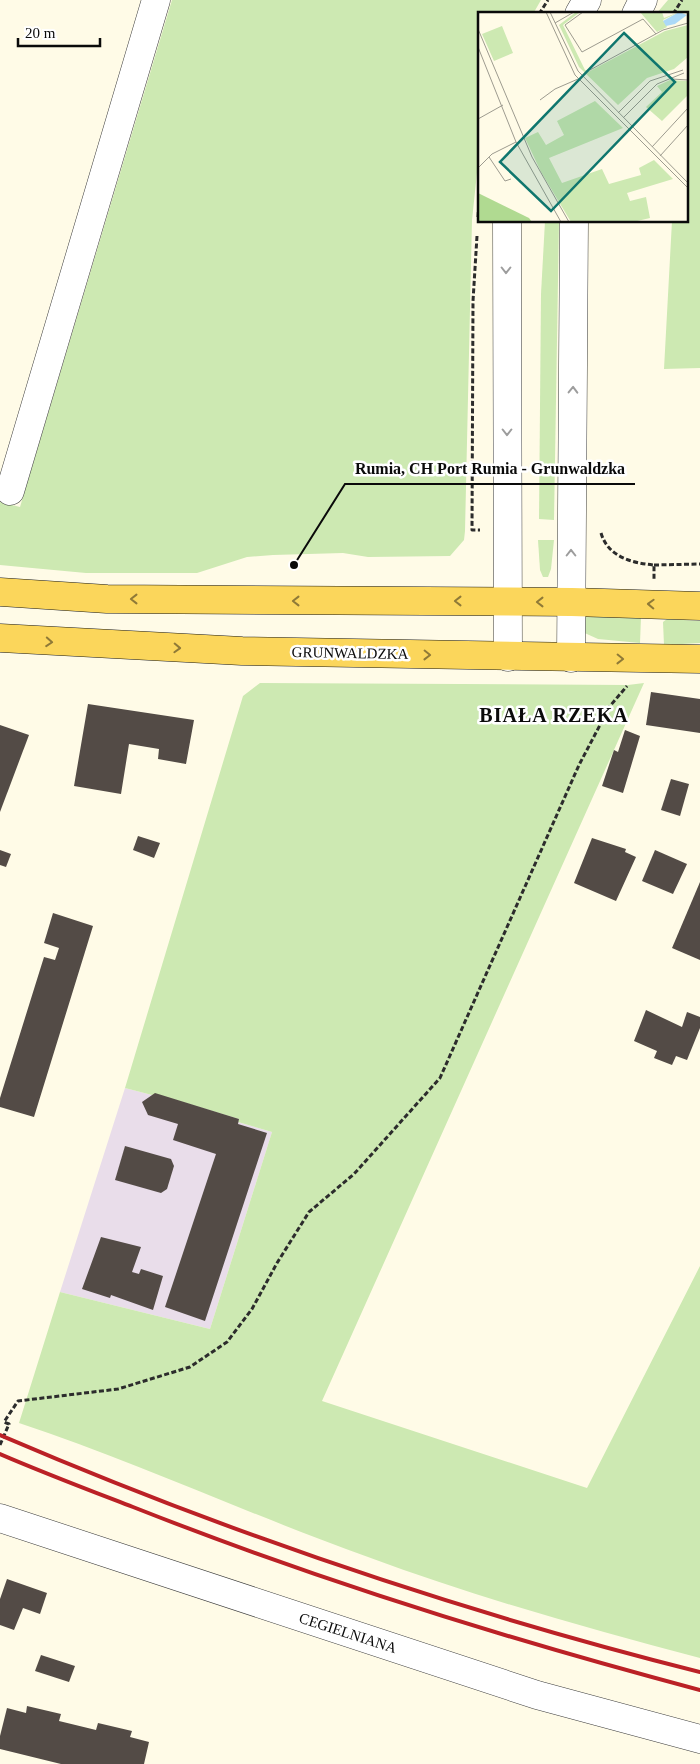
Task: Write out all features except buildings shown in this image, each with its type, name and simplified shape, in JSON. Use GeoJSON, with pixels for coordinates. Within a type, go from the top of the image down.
{"type":"FeatureCollection","features":[{"type":"Feature","properties":{"kind":"main road"},"geometry":{"type":"LineString","coordinates":[[0,592],[107,599],[572,602],[700,606]]}},
{"type":"Feature","properties":{"kind":"main road","name":"GRUNWALDZKA"},"geometry":{"type":"LineString","coordinates":[[0,638],[214,650],[508,657],[700,659]]}},
{"type":"Feature","properties":{"kind":"street"},"geometry":{"type":"LineString","coordinates":[[10,491],[156,0]]}},
{"type":"Feature","properties":{"kind":"street"},"geometry":{"type":"LineString","coordinates":[[580,12],[587,0]]}},
{"type":"Feature","properties":{"kind":"street"},"geometry":{"type":"LineString","coordinates":[[507,222],[508,657]]}},
{"type":"Feature","properties":{"kind":"street"},"geometry":{"type":"LineString","coordinates":[[572,658],[574,222]]}},
{"type":"Feature","properties":{"kind":"street","name":"CEGIELNIANA"},"geometry":{"type":"LineString","coordinates":[[0,1518],[537,1694],[700,1738]]}},
{"type":"Feature","properties":{"kind":"path"},"geometry":{"type":"LineString","coordinates":[[540,12],[548,0]]}},
{"type":"Feature","properties":{"kind":"path"},"geometry":{"type":"LineString","coordinates":[[674,12],[682,0]]}},
{"type":"Feature","properties":{"kind":"path"},"geometry":{"type":"LineString","coordinates":[[472,530],[474,301],[477,231]]}},
{"type":"Feature","properties":{"kind":"path"},"geometry":{"type":"LineString","coordinates":[[654,565],[700,564]]}},
{"type":"Feature","properties":{"kind":"path"},"geometry":{"type":"LineString","coordinates":[[0,1445],[9,1424],[4,1422],[18,1401],[118,1389],[190,1367],[227,1342],[252,1309],[277,1263],[310,1212],[354,1174],[440,1078],[579,765],[610,706],[632,678]]}},
{"type":"Feature","properties":{"kind":"shaded area"},"geometry":{"type":"Polygon","coordinates":[[[125,1088],[152,1095],[155,1093],[239,1119],[238,1122],[272,1132],[210,1329],[60,1292],[125,1088]]]}},
{"type":"Feature","properties":{"kind":"green space"},"geometry":{"type":"Polygon","coordinates":[[[172,0],[541,0],[534,12],[478,12],[478,163],[472,220],[465,531],[464,540],[450,556],[368,557],[343,553],[273,555],[247,557],[197,573],[86,573],[0,565],[0,502],[20,507],[172,0]]]}},
{"type":"Feature","properties":{"kind":"green space"},"geometry":{"type":"Polygon","coordinates":[[[668,0],[700,0],[700,368],[664,369],[672,222],[688,222],[688,12],[658,12],[668,0]]]}},
{"type":"Feature","properties":{"kind":"green space"},"geometry":{"type":"Polygon","coordinates":[[[545,222],[559,222],[554,520],[539,519],[541,294],[545,222]]]}},
{"type":"Feature","properties":{"kind":"green space"},"geometry":{"type":"Polygon","coordinates":[[[538,540],[554,540],[551,569],[548,577],[543,577],[540,570],[538,540]]]}},
{"type":"Feature","properties":{"kind":"green space"},"geometry":{"type":"Polygon","coordinates":[[[579,615],[641,617],[640,643],[598,639],[578,630],[579,615]]]}},
{"type":"Feature","properties":{"kind":"green space"},"geometry":{"type":"Polygon","coordinates":[[[667,619],[700,621],[700,643],[664,645],[663,622],[667,619]]]}},
{"type":"Feature","properties":{"kind":"green space"},"geometry":{"type":"Polygon","coordinates":[[[260,683],[628,685],[644,683],[322,1401],[587,1488],[700,1266],[700,1658],[533,1612],[409,1572],[324,1541],[107,1454],[19,1423],[60,1292],[210,1329],[272,1132],[238,1122],[239,1119],[156,1094],[152,1095],[125,1088],[243,696],[260,683]]]}},
{"type":"Feature","properties":{"kind":"railway"},"geometry":{"type":"LineString","coordinates":[[0,1435],[171,1505],[345,1567],[522,1623],[700,1672]]}},
{"type":"Feature","properties":{"kind":"railway"},"geometry":{"type":"LineString","coordinates":[[0,1454],[203,1534],[343,1584],[485,1629],[700,1690]]}},
{"type":"Feature","properties":{"kind":"place","name":"Rumia, CH Port Rumia - Grunwaldzka"},"geometry":{"type":"Point","coordinates":[294,565]}},
{"type":"Feature","properties":{"kind":"district","name":"BIAŁA RZEKA"},"geometry":{"type":"Point","coordinates":[554,715]}}]}
